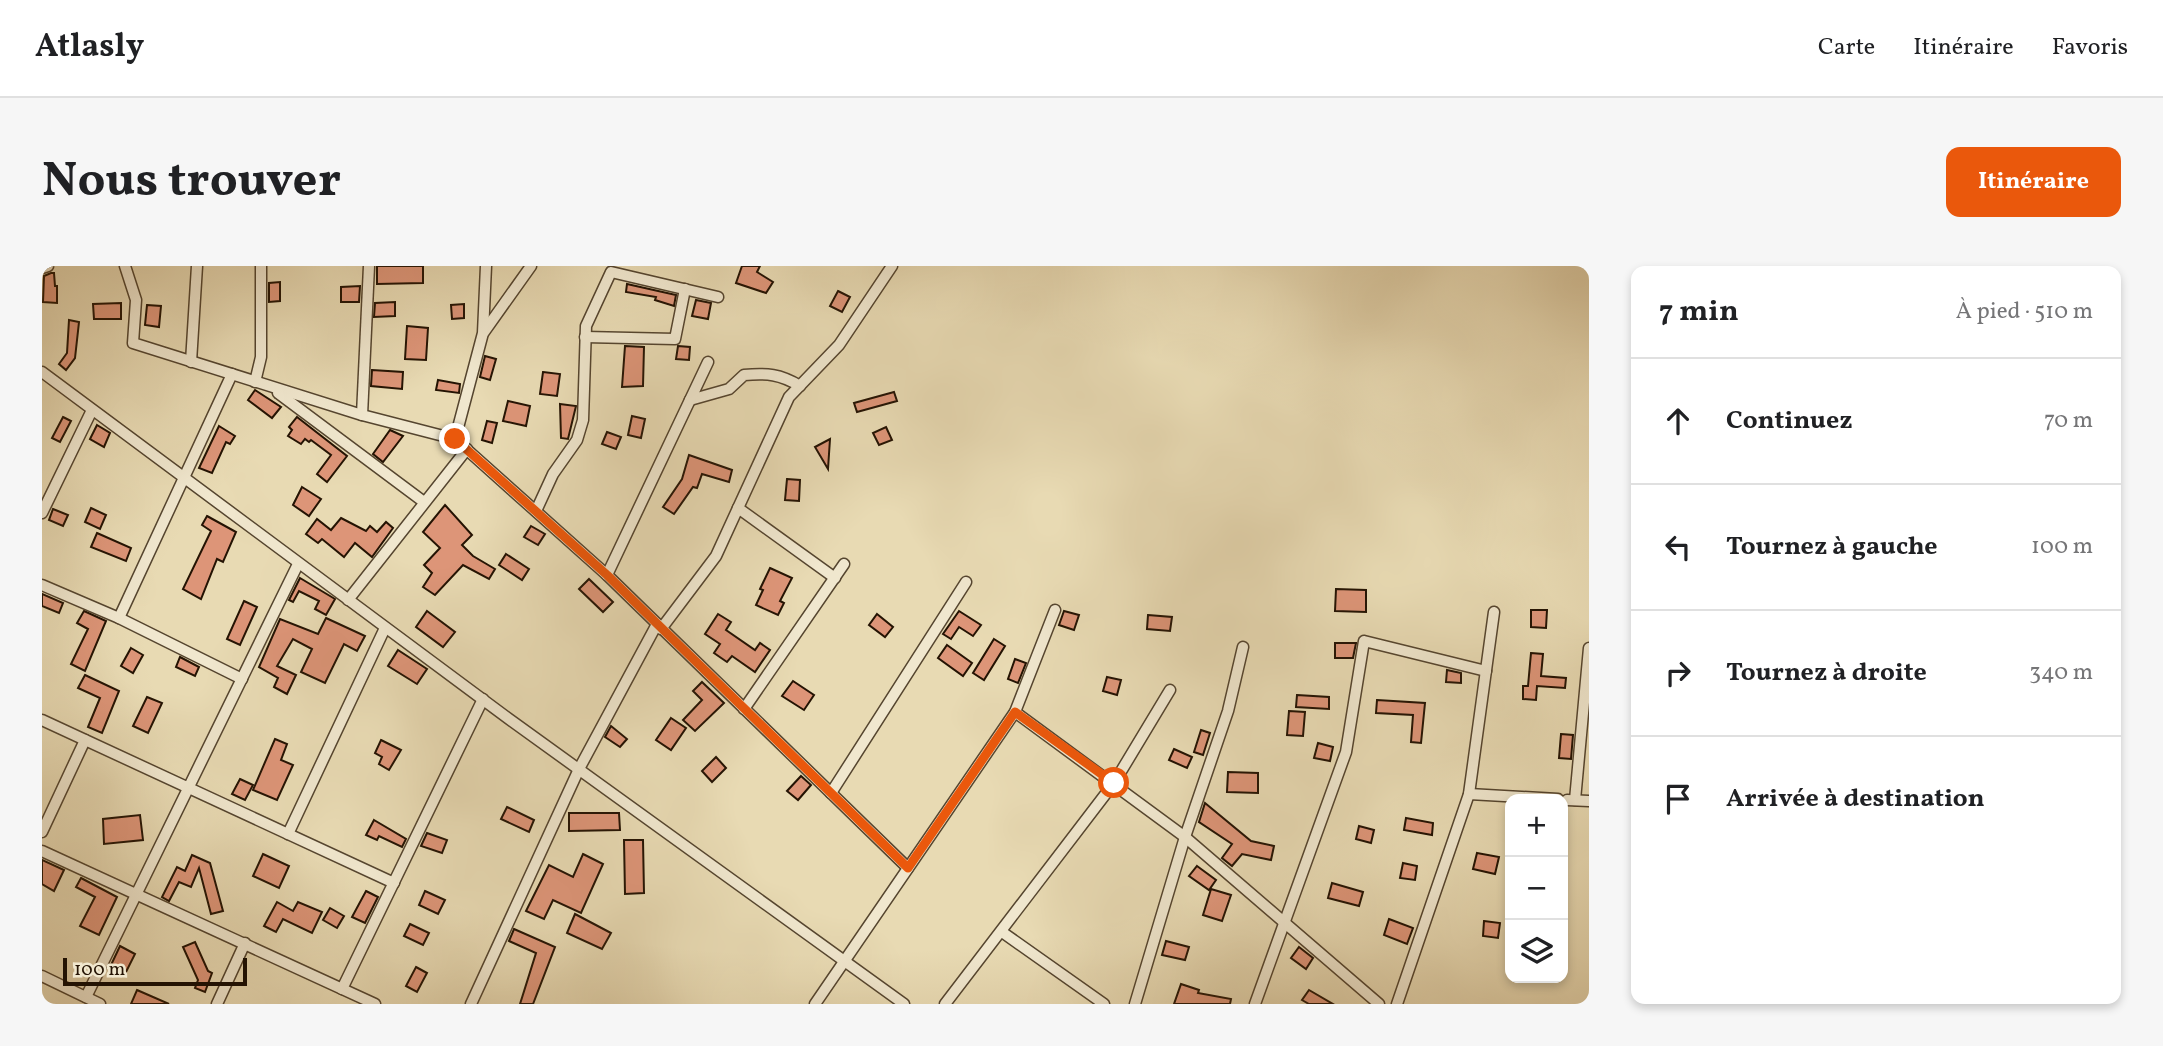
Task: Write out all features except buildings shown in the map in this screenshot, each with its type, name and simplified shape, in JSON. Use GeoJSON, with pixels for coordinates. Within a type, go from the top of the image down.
{"type":"FeatureCollection","features":[{"type":"Feature","properties":{"kind":"street"},"geometry":{"type":"LineString","coordinates":[[42,268],[48,266]]}},
{"type":"Feature","properties":{"kind":"street"},"geometry":{"type":"LineString","coordinates":[[125,266],[136,300],[133,343],[362,415],[455,439],[607,575],[908,868]]}},
{"type":"Feature","properties":{"kind":"street"},"geometry":{"type":"LineString","coordinates":[[191,362],[197,266]]}},
{"type":"Feature","properties":{"kind":"street"},"geometry":{"type":"LineString","coordinates":[[255,382],[261,357],[261,266]]}},
{"type":"Feature","properties":{"kind":"street"},"geometry":{"type":"LineString","coordinates":[[362,415],[369,266]]}},
{"type":"Feature","properties":{"kind":"street"},"geometry":{"type":"LineString","coordinates":[[455,439],[483,333],[486,266]]}},
{"type":"Feature","properties":{"kind":"street"},"geometry":{"type":"LineString","coordinates":[[483,333],[531,266]]}},
{"type":"Feature","properties":{"kind":"street"},"geometry":{"type":"LineString","coordinates":[[471,1004],[579,769],[659,626],[716,556],[789,397],[839,345],[892,266]]}},
{"type":"Feature","properties":{"kind":"street"},"geometry":{"type":"LineString","coordinates":[[536,511],[553,474],[577,440],[583,420],[586,326],[611,272],[718,297]]}},
{"type":"Feature","properties":{"kind":"street"},"geometry":{"type":"LineString","coordinates":[[585,337],[674,339],[685,289]]}},
{"type":"Feature","properties":{"kind":"street"},"geometry":{"type":"LineString","coordinates":[[607,575],[708,362]]}},
{"type":"Feature","properties":{"kind":"street"},"geometry":{"type":"LineString","coordinates":[[42,372],[298,564],[904,1004]]}},
{"type":"Feature","properties":{"kind":"street"},"geometry":{"type":"LineString","coordinates":[[690,400],[729,389],[744,375],[771,373],[784,376],[800,386]]}},
{"type":"Feature","properties":{"kind":"street"},"geometry":{"type":"LineString","coordinates":[[119,618],[232,374]]}},
{"type":"Feature","properties":{"kind":"street"},"geometry":{"type":"LineString","coordinates":[[270,387],[424,502]]}},
{"type":"Feature","properties":{"kind":"street"},"geometry":{"type":"LineString","coordinates":[[42,513],[92,410]]}},
{"type":"Feature","properties":{"kind":"street"},"geometry":{"type":"LineString","coordinates":[[348,600],[467,449]]}},
{"type":"Feature","properties":{"kind":"street"},"geometry":{"type":"LineString","coordinates":[[738,508],[835,578]]}},
{"type":"Feature","properties":{"kind":"street"},"geometry":{"type":"LineString","coordinates":[[86,998],[298,564]]}},
{"type":"Feature","properties":{"kind":"street"},"geometry":{"type":"LineString","coordinates":[[744,709],[844,564]]}},
{"type":"Feature","properties":{"kind":"street"},"geometry":{"type":"LineString","coordinates":[[831,793],[966,582]]}},
{"type":"Feature","properties":{"kind":"street"},"geometry":{"type":"LineString","coordinates":[[42,585],[119,618],[242,679]]}},
{"type":"Feature","properties":{"kind":"street"},"geometry":{"type":"LineString","coordinates":[[815,1004],[1015,712],[1055,610]]}},
{"type":"Feature","properties":{"kind":"street"},"geometry":{"type":"LineString","coordinates":[[1397,1004],[1469,794],[1494,612]]}},
{"type":"Feature","properties":{"kind":"street"},"geometry":{"type":"LineString","coordinates":[[288,834],[386,628]]}},
{"type":"Feature","properties":{"kind":"street"},"geometry":{"type":"LineString","coordinates":[[1255,1004],[1346,752],[1364,641],[1486,671]]}},
{"type":"Feature","properties":{"kind":"street"},"geometry":{"type":"LineString","coordinates":[[1135,1004],[1185,837],[1228,711],[1243,646]]}},
{"type":"Feature","properties":{"kind":"street"},"geometry":{"type":"LineString","coordinates":[[1589,648],[1588,676],[1569,800],[1589,801]]}},
{"type":"Feature","properties":{"kind":"street"},"geometry":{"type":"LineString","coordinates":[[945,1004],[1114,783],[1170,690]]}},
{"type":"Feature","properties":{"kind":"street"},"geometry":{"type":"LineString","coordinates":[[342,989],[483,699]]}},
{"type":"Feature","properties":{"kind":"street"},"geometry":{"type":"LineString","coordinates":[[1015,712],[1185,837],[1379,1004]]}},
{"type":"Feature","properties":{"kind":"street"},"geometry":{"type":"LineString","coordinates":[[42,720],[394,883]]}},
{"type":"Feature","properties":{"kind":"street"},"geometry":{"type":"LineString","coordinates":[[42,832],[85,740]]}},
{"type":"Feature","properties":{"kind":"street"},"geometry":{"type":"LineString","coordinates":[[1469,794],[1505,796]]}},
{"type":"Feature","properties":{"kind":"street"},"geometry":{"type":"LineString","coordinates":[[42,851],[374,1004]]}},
{"type":"Feature","properties":{"kind":"street"},"geometry":{"type":"LineString","coordinates":[[1002,932],[1104,1004]]}},
{"type":"Feature","properties":{"kind":"street"},"geometry":{"type":"LineString","coordinates":[[217,1004],[245,943]]}},
{"type":"Feature","properties":{"kind":"street"},"geometry":{"type":"LineString","coordinates":[[42,976],[100,1004]]}},
{"type":"Feature","properties":{"kind":"route"},"geometry":{"type":"LineString","coordinates":[[455,439],[607,575],[908,868],[1015,712],[1114,783]]}}]}
